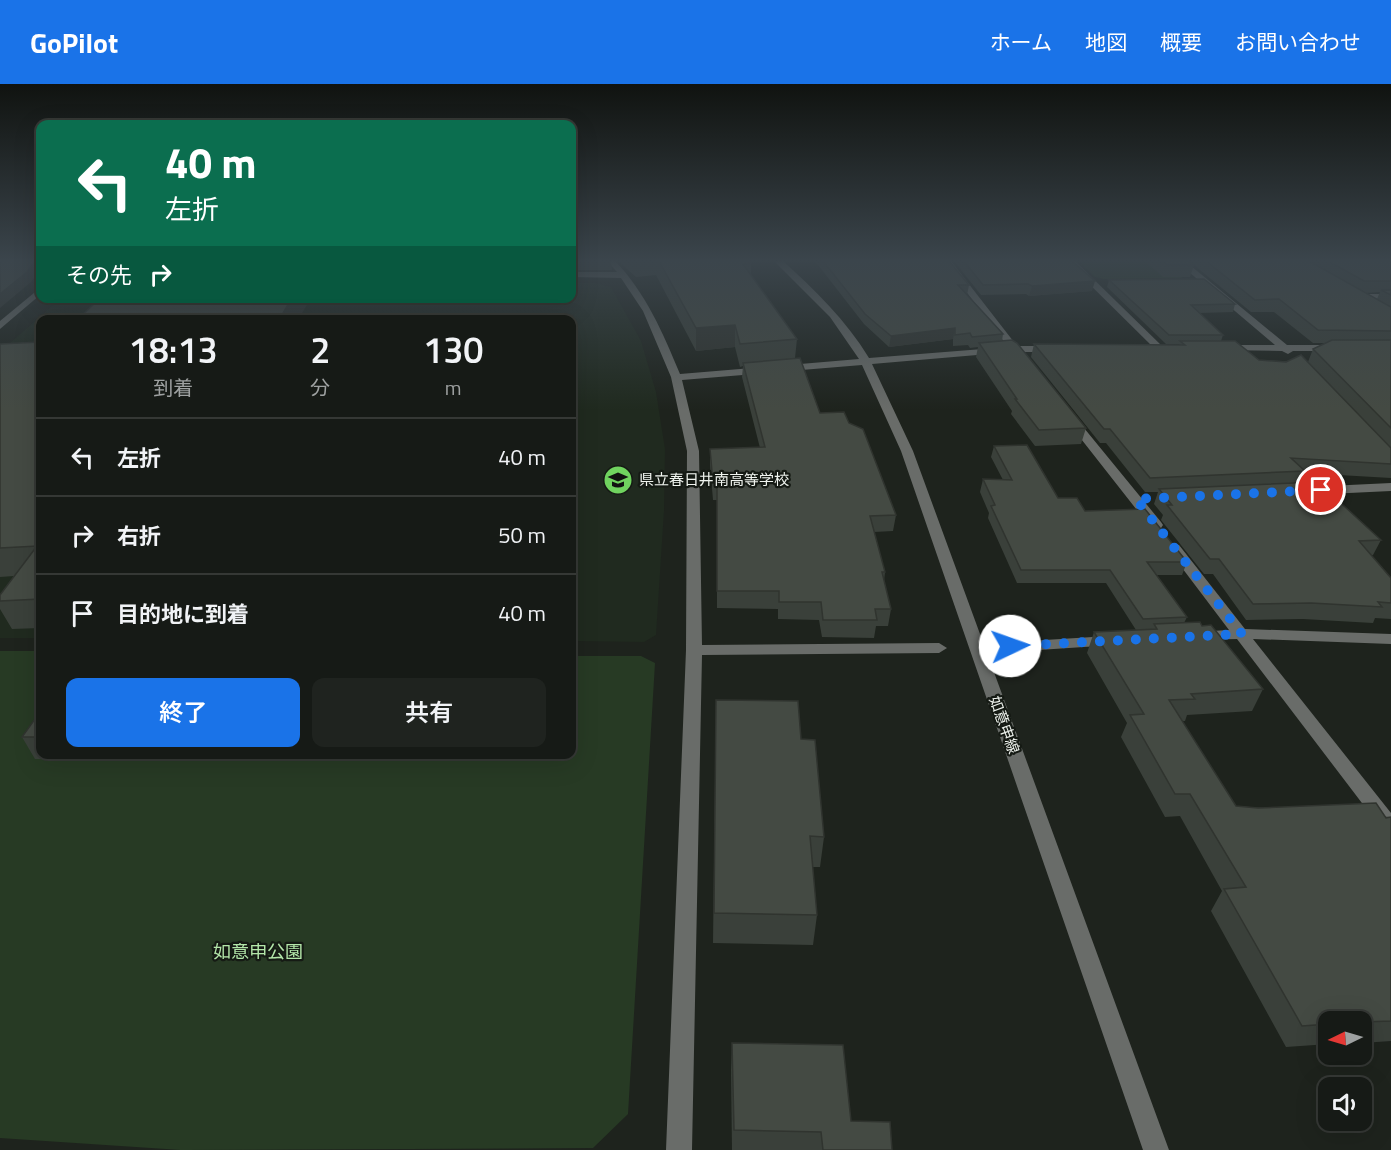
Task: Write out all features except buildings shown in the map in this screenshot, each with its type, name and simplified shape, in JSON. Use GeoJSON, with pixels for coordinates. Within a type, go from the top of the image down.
{"type":"FeatureCollection","features":[{"type":"Feature","properties":{"kind":"street"},"geometry":{"type":"LineString","coordinates":[[0,326],[17,311]]}},
{"type":"Feature","properties":{"kind":"street"},"geometry":{"type":"LineString","coordinates":[[648,311],[676,377],[693,451],[694,650],[679,1150]]}},
{"type":"Feature","properties":{"kind":"street","name":"如意申線"},"geometry":{"type":"LineString","coordinates":[[828,311],[849,335],[865,362],[907,451],[1156,1150]]}},
{"type":"Feature","properties":{"kind":"street"},"geometry":{"type":"LineString","coordinates":[[986,311],[1029,367]]}},
{"type":"Feature","properties":{"kind":"street"},"geometry":{"type":"LineString","coordinates":[[1119,311],[1153,348],[1170,348]]}},
{"type":"Feature","properties":{"kind":"street"},"geometry":{"type":"LineString","coordinates":[[1237,311],[1285,348],[1293,357]]}},
{"type":"Feature","properties":{"kind":"street"},"geometry":{"type":"LineString","coordinates":[[1216,348],[1344,348]]}},
{"type":"Feature","properties":{"kind":"street"},"geometry":{"type":"LineString","coordinates":[[676,377],[1015,349],[1059,349]]}},
{"type":"Feature","properties":{"kind":"street"},"geometry":{"type":"LineString","coordinates":[[1064,411],[1141,499],[1391,827]]}},
{"type":"Feature","properties":{"kind":"street"},"geometry":{"type":"LineString","coordinates":[[1298,492],[1391,487]]}},
{"type":"Feature","properties":{"kind":"street"},"geometry":{"type":"LineString","coordinates":[[1189,637],[1242,634],[1391,639]]}},
{"type":"Feature","properties":{"kind":"street"},"geometry":{"type":"LineString","coordinates":[[1010,646],[1129,640]]}},
{"type":"Feature","properties":{"kind":"street"},"geometry":{"type":"LineString","coordinates":[[694,650],[939,648]]}},
{"type":"Feature","properties":{"kind":"shaded area","name":"県立春日井南高等学校"},"geometry":{"type":"Polygon","coordinates":[[[47,311],[624,311],[641,341],[656,392],[665,449],[664,511],[656,635],[644,642],[576,641],[576,315],[42,315],[47,311]]]}},
{"type":"Feature","properties":{"kind":"shaded area","name":"県立春日井南高等学校"},"geometry":{"type":"Polygon","coordinates":[[[36,320],[36,638],[0,638],[0,352],[36,320]]]}},
{"type":"Feature","properties":{"kind":"green space","name":"如意申公園"},"geometry":{"type":"Polygon","coordinates":[[[0,651],[36,651],[36,759],[576,759],[576,656],[641,656],[655,663],[628,1114],[593,1148],[181,1150],[0,1138],[0,651]]]}},
{"type":"Feature","properties":{"kind":"place","name":"県立春日井南高等学校"},"geometry":{"type":"Point","coordinates":[618,480]}},
{"type":"Feature","properties":{"kind":"route"},"geometry":{"type":"LineString","coordinates":[[1010,646],[1242,634],[1136,499],[1321,490]]}}]}
